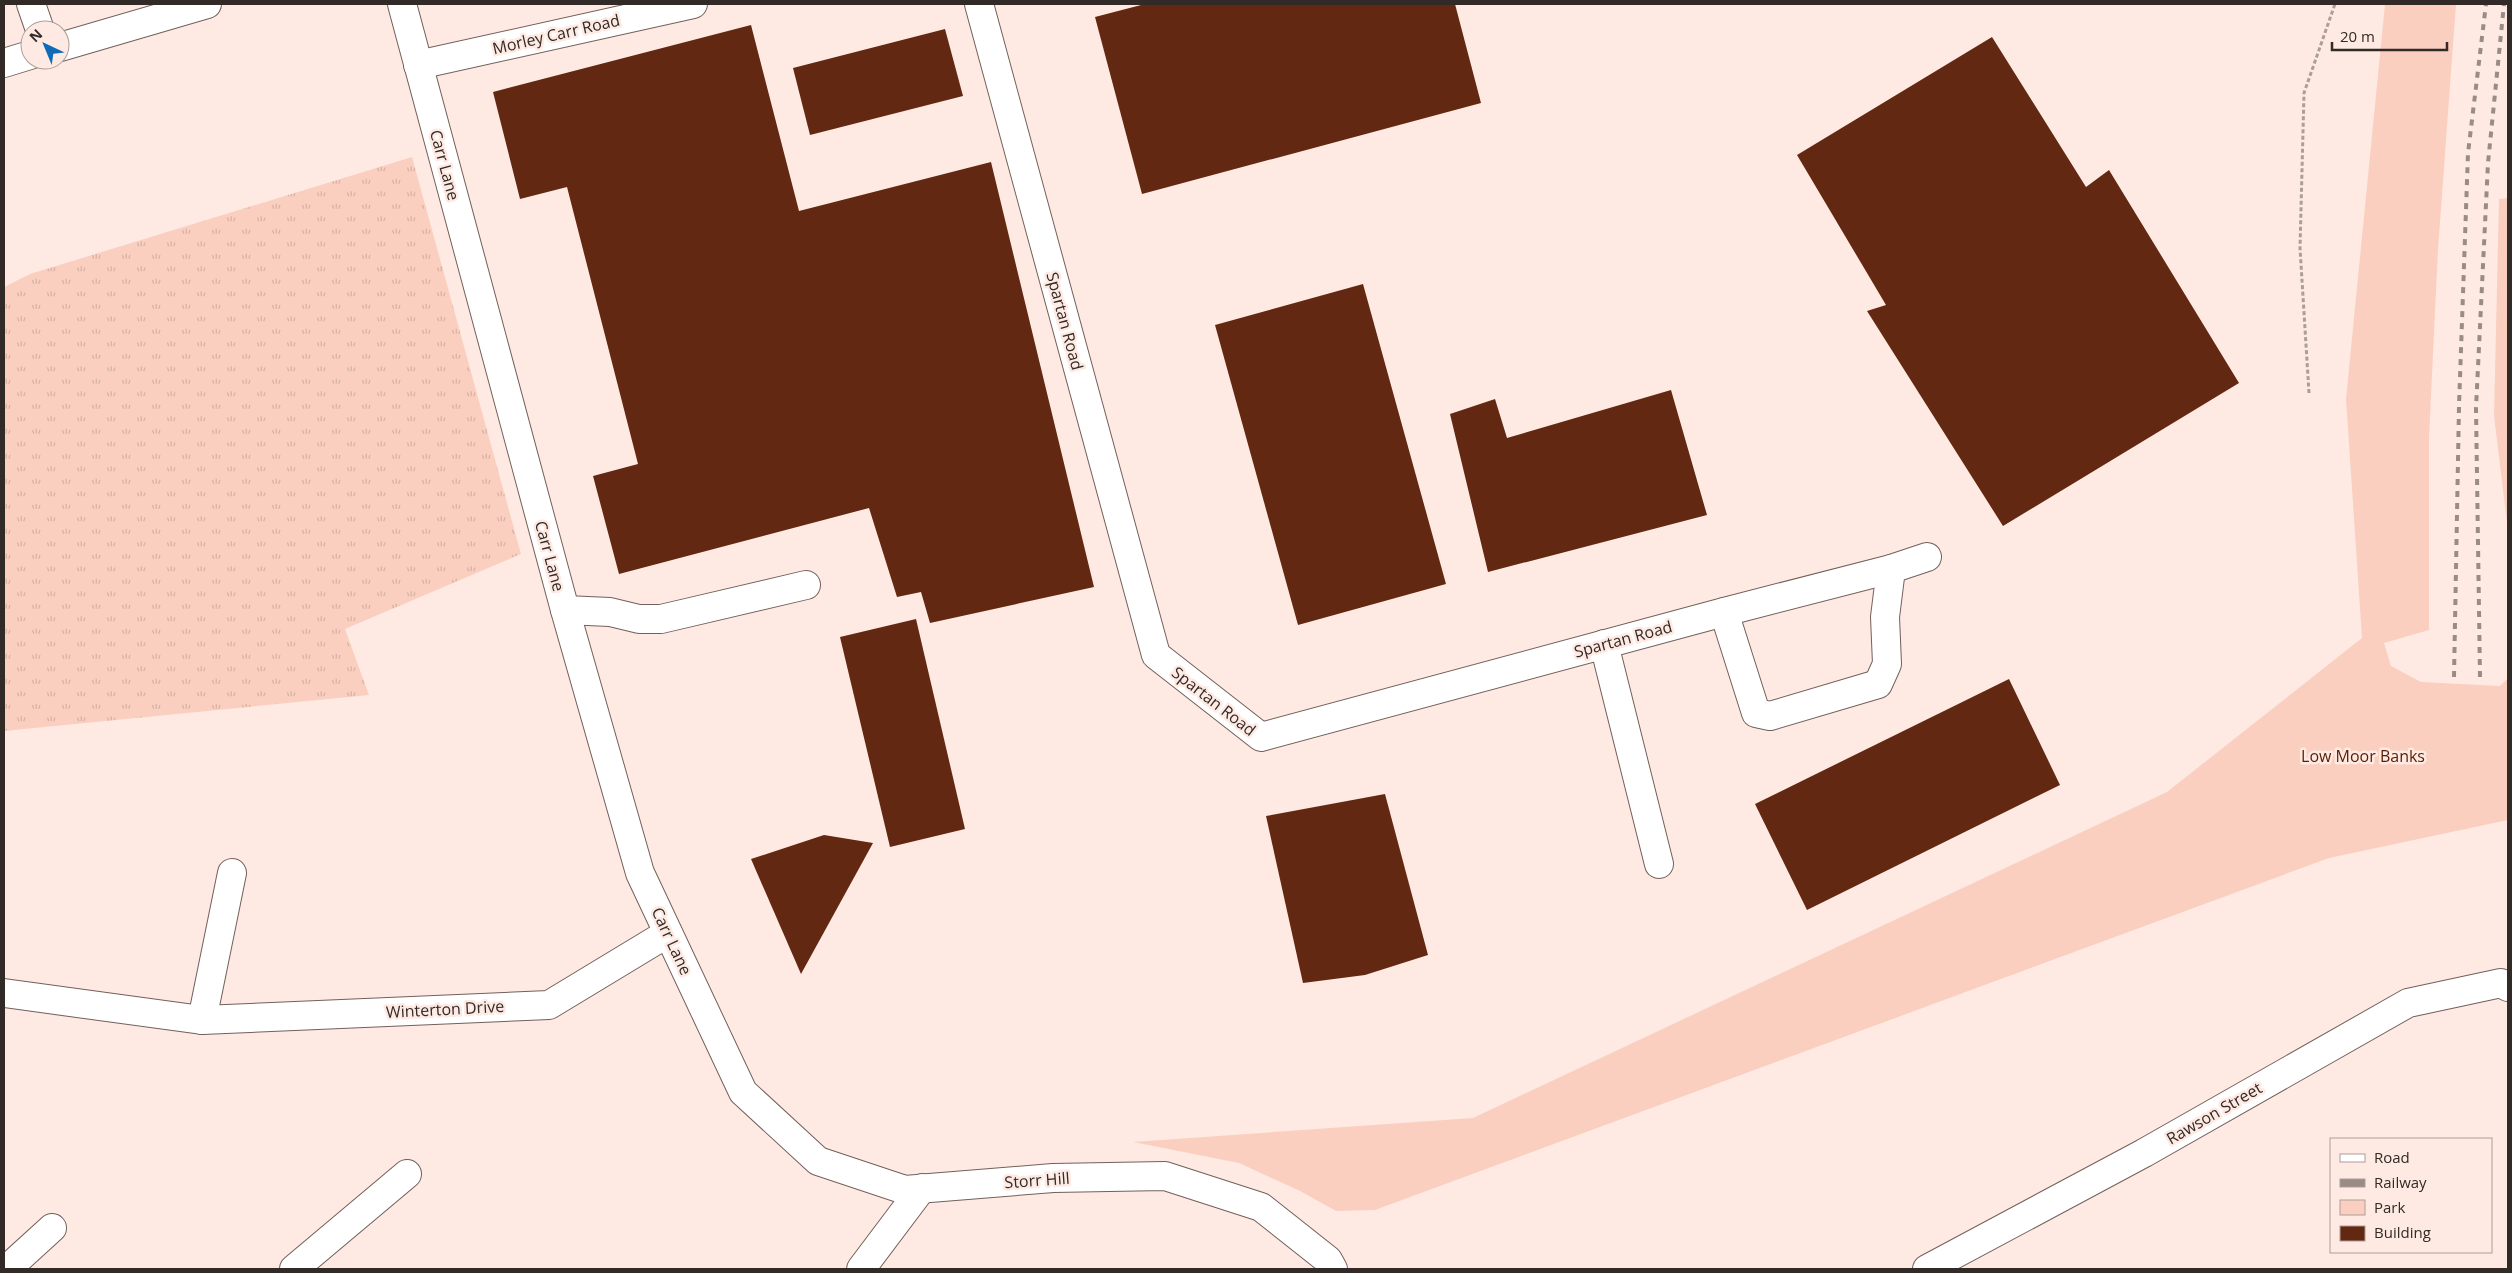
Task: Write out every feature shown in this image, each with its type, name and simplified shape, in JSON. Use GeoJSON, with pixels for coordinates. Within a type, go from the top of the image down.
{"type":"FeatureCollection","features":[{"type":"Feature","properties":{"kind":"street"},"geometry":{"type":"LineString","coordinates":[[31,4],[37,20]]}},
{"type":"Feature","properties":{"kind":"street"},"geometry":{"type":"LineString","coordinates":[[70,43],[206,4]]}},
{"type":"Feature","properties":{"kind":"street","name":"Carr Lane"},"geometry":{"type":"LineString","coordinates":[[402,4],[565,610],[640,873],[743,1092]]}},
{"type":"Feature","properties":{"kind":"street","name":"Morley Carr Road"},"geometry":{"type":"LineString","coordinates":[[418,65],[693,4]]}},
{"type":"Feature","properties":{"kind":"street","name":"Spartan Road"},"geometry":{"type":"LineString","coordinates":[[979,4],[1156,655],[1260,737],[1891,569],[1927,557]]}},
{"type":"Feature","properties":{"kind":"street"},"geometry":{"type":"LineString","coordinates":[[4,63],[20,58]]}},
{"type":"Feature","properties":{"kind":"street"},"geometry":{"type":"LineString","coordinates":[[1724,612],[1756,713],[1770,716],[1878,684],[1887,664],[1885,617],[1891,569]]}},
{"type":"Feature","properties":{"kind":"street"},"geometry":{"type":"LineString","coordinates":[[565,610],[610,612],[639,619],[661,620],[806,585]]}},
{"type":"Feature","properties":{"kind":"street"},"geometry":{"type":"LineString","coordinates":[[1604,644],[1659,864]]}},
{"type":"Feature","properties":{"kind":"street"},"geometry":{"type":"LineString","coordinates":[[202,1020],[232,873]]}},
{"type":"Feature","properties":{"kind":"street","name":"Winterton Drive"},"geometry":{"type":"LineString","coordinates":[[4,993],[202,1020],[549,1005],[668,933]]}},
{"type":"Feature","properties":{"kind":"street","name":"Rawson Street"},"geometry":{"type":"LineString","coordinates":[[1927,1269],[2144,1153],[2408,1003],[2501,984],[2508,987]]}},
{"type":"Feature","properties":{"kind":"street","name":"Storr Hill"},"geometry":{"type":"LineString","coordinates":[[743,1092],[818,1161],[904,1190],[1053,1178],[1165,1176],[1261,1207],[1328,1260],[1333,1269]]}},
{"type":"Feature","properties":{"kind":"street"},"geometry":{"type":"LineString","coordinates":[[294,1269],[407,1174]]}},
{"type":"Feature","properties":{"kind":"street"},"geometry":{"type":"LineString","coordinates":[[861,1269],[922,1188]]}},
{"type":"Feature","properties":{"kind":"street"},"geometry":{"type":"LineString","coordinates":[[7,1269],[52,1228]]}},
{"type":"Feature","properties":{"kind":"path"},"geometry":{"type":"LineString","coordinates":[[2309,393],[2300,248],[2304,93],[2335,4]]}},
{"type":"Feature","properties":{"kind":"green space","name":"Low Moor Banks"},"geometry":{"type":"Polygon","coordinates":[[[2385,4],[2456,4],[2438,249],[2429,438],[2429,630],[2384,643],[2391,666],[2421,682],[2500,686],[2508,678],[2508,820],[2329,858],[1375,1210],[1336,1211],[1300,1191],[1239,1163],[1133,1142],[1473,1118],[2167,792],[2362,638],[2346,399],[2385,4]]]}},
{"type":"Feature","properties":{"kind":"green space"},"geometry":{"type":"Polygon","coordinates":[[[412,157],[521,554],[345,629],[369,695],[4,731],[4,287],[30,274],[412,157]]]}},
{"type":"Feature","properties":{"kind":"green space"},"geometry":{"type":"Polygon","coordinates":[[[2508,198],[2508,531],[2494,416],[2499,199],[2508,198]]]}},
{"type":"Feature","properties":{"kind":"building"},"geometry":{"type":"Polygon","coordinates":[[[1145,4],[1455,4],[1481,103],[1142,194],[1095,17],[1145,4]]]}},
{"type":"Feature","properties":{"kind":"building"},"geometry":{"type":"Polygon","coordinates":[[[751,25],[799,211],[991,162],[1094,587],[930,623],[921,592],[897,597],[869,508],[619,574],[593,476],[638,464],[567,187],[520,199],[493,92],[751,25]]]}},
{"type":"Feature","properties":{"kind":"building"},"geometry":{"type":"Polygon","coordinates":[[[945,29],[963,96],[810,135],[793,68],[945,29]]]}},
{"type":"Feature","properties":{"kind":"building"},"geometry":{"type":"Polygon","coordinates":[[[1992,37],[2086,187],[2109,170],[2239,383],[2003,526],[1867,311],[1886,305],[1797,155],[1992,37]]]}},
{"type":"Feature","properties":{"kind":"building"},"geometry":{"type":"Polygon","coordinates":[[[1363,284],[1446,584],[1298,625],[1215,325],[1363,284]]]}},
{"type":"Feature","properties":{"kind":"building"},"geometry":{"type":"Polygon","coordinates":[[[1671,390],[1707,515],[1488,572],[1450,414],[1495,399],[1507,438],[1671,390]]]}},
{"type":"Feature","properties":{"kind":"building"},"geometry":{"type":"Polygon","coordinates":[[[916,619],[965,829],[890,847],[840,637],[916,619]]]}},
{"type":"Feature","properties":{"kind":"building"},"geometry":{"type":"Polygon","coordinates":[[[2009,679],[2060,785],[1807,910],[1755,804],[2009,679]]]}},
{"type":"Feature","properties":{"kind":"building"},"geometry":{"type":"Polygon","coordinates":[[[1385,794],[1428,955],[1365,975],[1303,983],[1266,816],[1385,794]]]}},
{"type":"Feature","properties":{"kind":"building"},"geometry":{"type":"Polygon","coordinates":[[[824,835],[873,843],[801,974],[751,859],[824,835]]]}},
{"type":"Feature","properties":{"kind":"railway"},"geometry":{"type":"LineString","coordinates":[[2454,677],[2459,406],[2468,153],[2486,4]]}},
{"type":"Feature","properties":{"kind":"railway"},"geometry":{"type":"LineString","coordinates":[[2480,677],[2476,408],[2488,163],[2504,4]]}}]}
